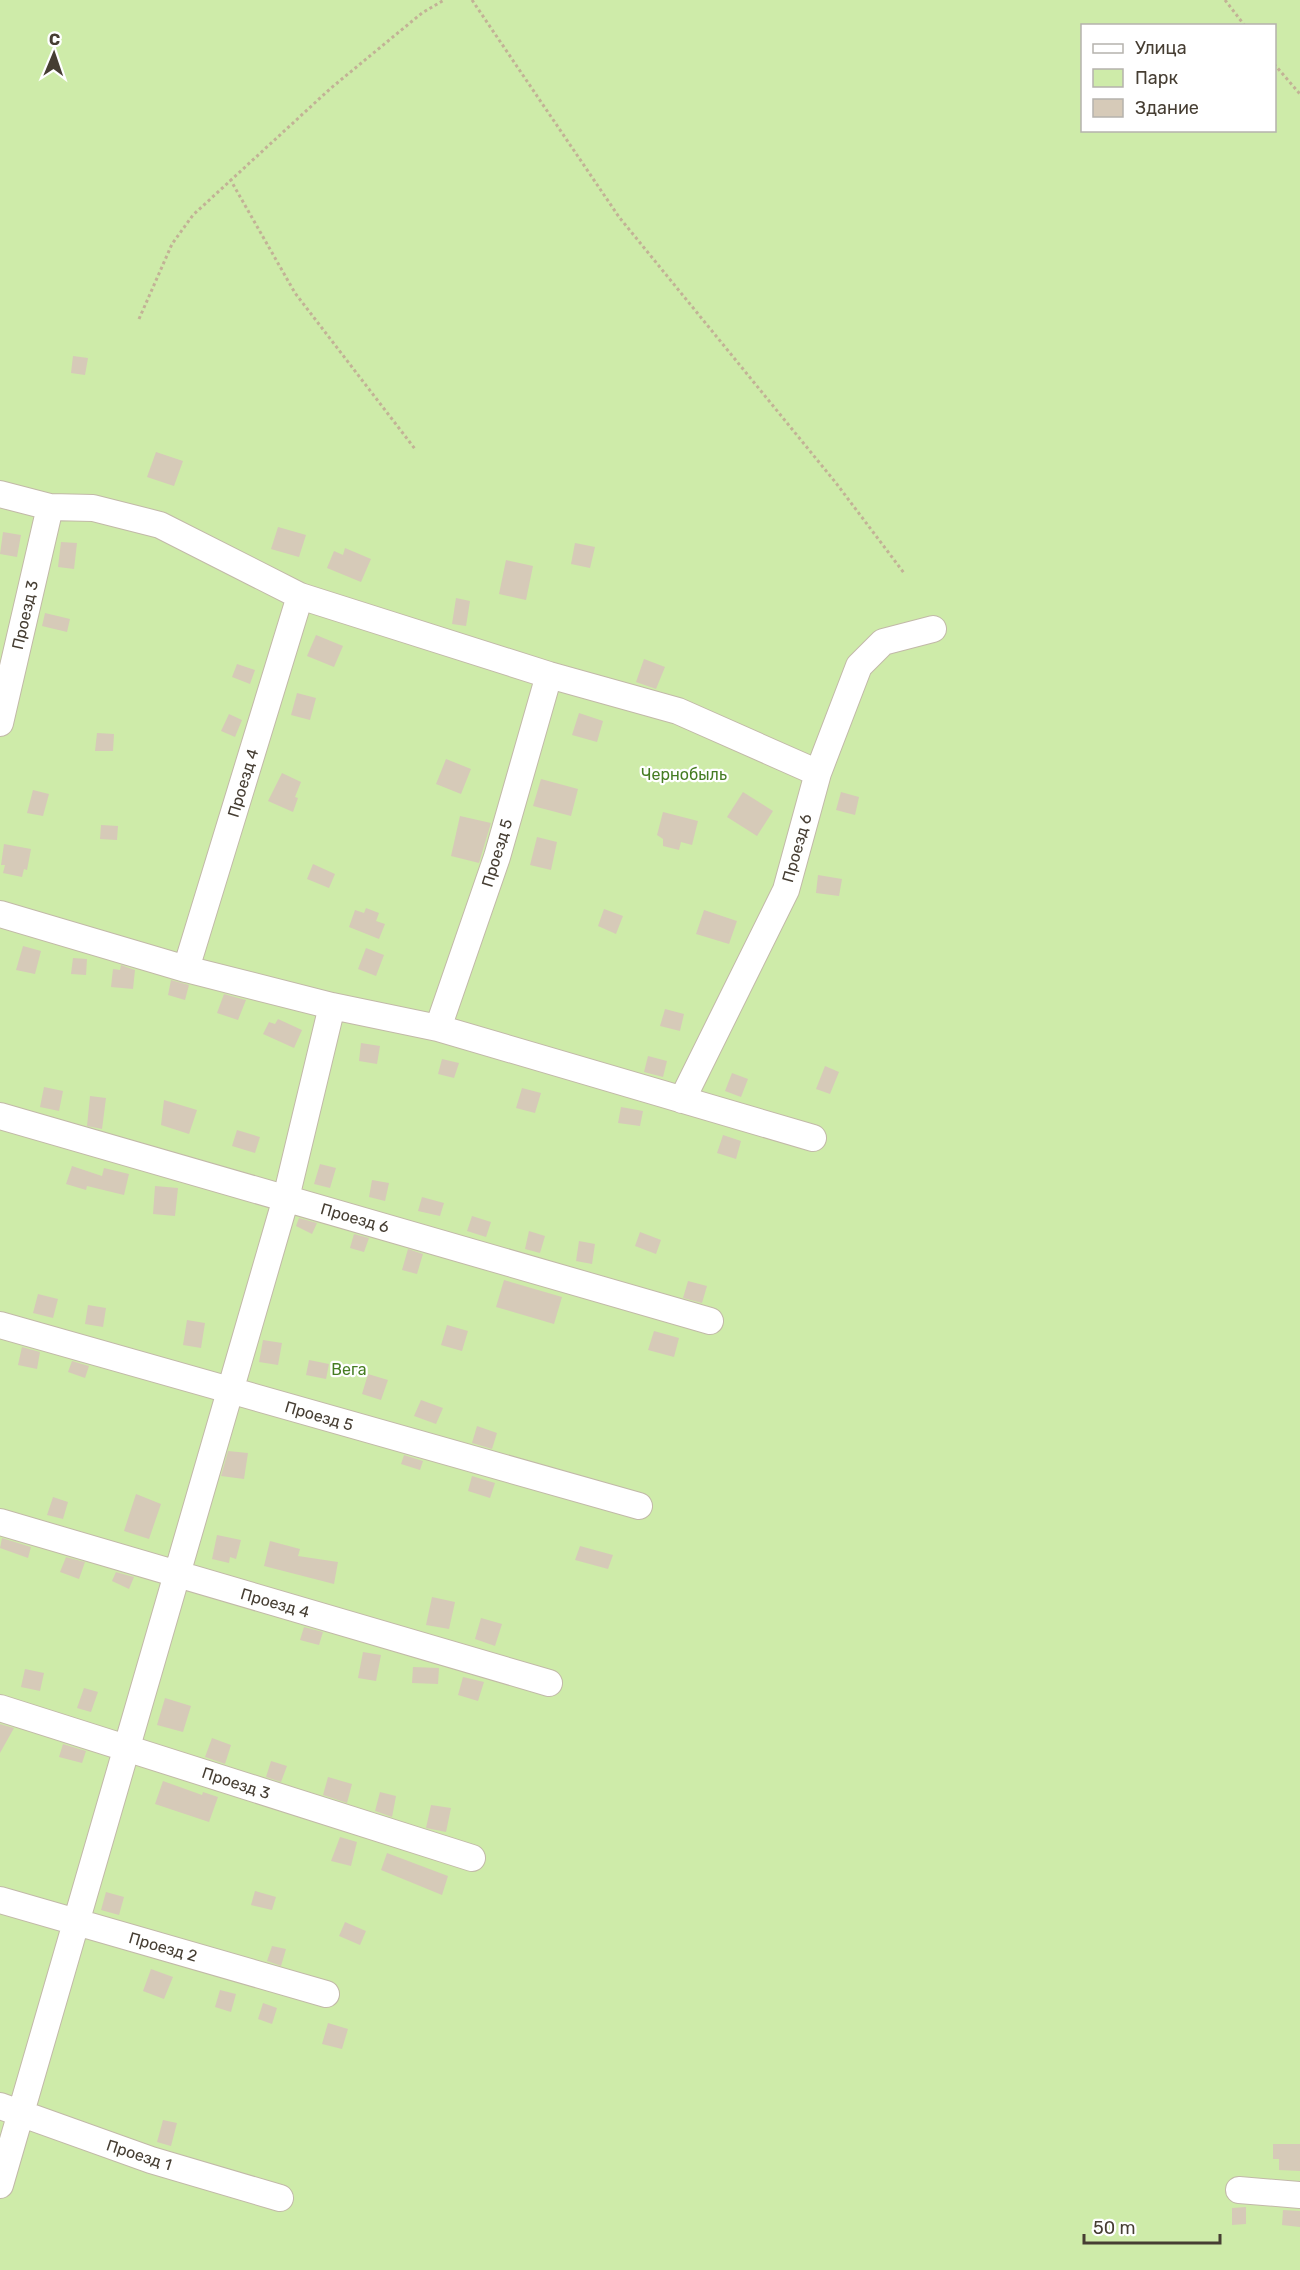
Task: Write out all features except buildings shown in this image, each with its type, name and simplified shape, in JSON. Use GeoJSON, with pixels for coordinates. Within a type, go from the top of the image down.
{"type":"FeatureCollection","features":[{"type":"Feature","properties":{"kind":"street"},"geometry":{"type":"LineString","coordinates":[[0,494],[50,507],[93,508],[160,525],[300,596],[549,675],[678,711],[818,773]]}},
{"type":"Feature","properties":{"kind":"street","name":"Проезд 3"},"geometry":{"type":"LineString","coordinates":[[0,723],[50,507]]}},
{"type":"Feature","properties":{"kind":"street","name":"Проезд 4"},"geometry":{"type":"LineString","coordinates":[[186,969],[300,596]]}},
{"type":"Feature","properties":{"kind":"street","name":"Проезд 6"},"geometry":{"type":"LineString","coordinates":[[682,1100],[786,890],[818,773],[859,666],[883,642],[933,629]]}},
{"type":"Feature","properties":{"kind":"street","name":"Проезд 5"},"geometry":{"type":"LineString","coordinates":[[438,1028],[497,857],[549,675]]}},
{"type":"Feature","properties":{"kind":"street"},"geometry":{"type":"LineString","coordinates":[[0,914],[186,969],[332,1006],[438,1028],[813,1138]]}},
{"type":"Feature","properties":{"kind":"street"},"geometry":{"type":"LineString","coordinates":[[0,2185],[11,2109],[76,1922],[286,1198],[332,1006]]}},
{"type":"Feature","properties":{"kind":"street","name":"Проезд 6"},"geometry":{"type":"LineString","coordinates":[[0,1116],[710,1321]]}},
{"type":"Feature","properties":{"kind":"street","name":"Проезд 5"},"geometry":{"type":"LineString","coordinates":[[0,1325],[639,1506]]}},
{"type":"Feature","properties":{"kind":"street","name":"Проезд 4"},"geometry":{"type":"LineString","coordinates":[[0,1522],[549,1683]]}},
{"type":"Feature","properties":{"kind":"street","name":"Проезд 3"},"geometry":{"type":"LineString","coordinates":[[0,1708],[472,1858]]}},
{"type":"Feature","properties":{"kind":"street","name":"Проезд 2"},"geometry":{"type":"LineString","coordinates":[[0,1900],[326,1994]]}},
{"type":"Feature","properties":{"kind":"street","name":"Проезд 1"},"geometry":{"type":"LineString","coordinates":[[11,2109],[151,2160],[280,2198]]}},
{"type":"Feature","properties":{"kind":"street"},"geometry":{"type":"LineString","coordinates":[[1239,2190],[1300,2195]]}},
{"type":"Feature","properties":{"kind":"path"},"geometry":{"type":"LineString","coordinates":[[139,319],[172,244],[193,215],[331,88],[422,13],[444,0]]}},
{"type":"Feature","properties":{"kind":"path"},"geometry":{"type":"LineString","coordinates":[[472,0],[619,217],[836,483],[904,573]]}},
{"type":"Feature","properties":{"kind":"path"},"geometry":{"type":"LineString","coordinates":[[1225,0],[1243,24]]}},
{"type":"Feature","properties":{"kind":"path"},"geometry":{"type":"LineString","coordinates":[[1276,65],[1300,94]]}},
{"type":"Feature","properties":{"kind":"path"},"geometry":{"type":"LineString","coordinates":[[230,179],[295,293],[415,449]]}},
{"type":"Feature","properties":{"kind":"green space"},"geometry":{"type":"Polygon","coordinates":[[[0,0],[1300,0],[1300,2270],[0,2270],[0,0]]]}},
{"type":"Feature","properties":{"kind":"park label","name":"Чернобыль"},"geometry":{"type":"Point","coordinates":[684,774]}},
{"type":"Feature","properties":{"kind":"park label","name":"Вега"},"geometry":{"type":"Point","coordinates":[349,1369]}}]}
